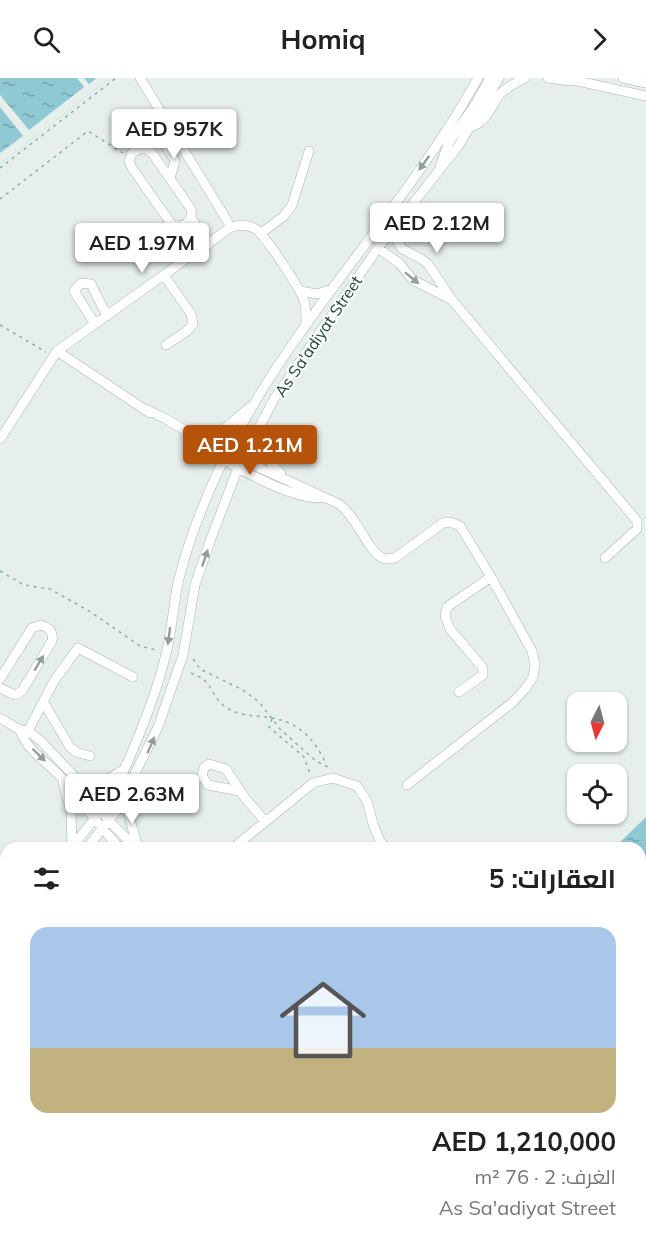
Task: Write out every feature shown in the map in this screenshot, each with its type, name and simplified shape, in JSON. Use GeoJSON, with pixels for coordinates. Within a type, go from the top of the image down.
{"type":"FeatureCollection","features":[{"type":"Feature","properties":{"kind":"street"},"geometry":{"type":"LineString","coordinates":[[140,78],[231,227]]}},
{"type":"Feature","properties":{"kind":"street","name":"As Sa'adiyat Street"},"geometry":{"type":"LineString","coordinates":[[75,842],[113,793],[145,720],[167,652],[178,581],[192,536],[225,456],[254,404],[306,323],[445,135],[478,78]]}},
{"type":"Feature","properties":{"kind":"street"},"geometry":{"type":"LineString","coordinates":[[440,170],[448,144],[469,116],[490,78]]}},
{"type":"Feature","properties":{"kind":"street","name":"As Sa'adiyat Street"},"geometry":{"type":"LineString","coordinates":[[92,842],[124,798],[158,727],[183,655],[195,585],[240,464],[274,399],[378,248],[471,127],[499,78]]}},
{"type":"Feature","properties":{"kind":"street"},"geometry":{"type":"LineString","coordinates":[[471,127],[479,124],[488,116],[504,91],[525,78]]}},
{"type":"Feature","properties":{"kind":"street"},"geometry":{"type":"LineString","coordinates":[[548,78],[575,81]]}},
{"type":"Feature","properties":{"kind":"street"},"geometry":{"type":"LineString","coordinates":[[564,78],[646,96]]}},
{"type":"Feature","properties":{"kind":"street"},"geometry":{"type":"LineString","coordinates":[[623,78],[646,83]]}},
{"type":"Feature","properties":{"kind":"street"},"geometry":{"type":"LineString","coordinates":[[157,132],[168,123]]}},
{"type":"Feature","properties":{"kind":"street"},"geometry":{"type":"LineString","coordinates":[[170,178],[175,161],[157,132],[150,130],[143,133],[140,140],[142,147],[152,153],[170,178],[190,209],[191,218],[209,244]]}},
{"type":"Feature","properties":{"kind":"street"},"geometry":{"type":"LineString","coordinates":[[142,147],[130,157],[132,168],[172,225],[187,224],[191,218]]}},
{"type":"Feature","properties":{"kind":"street"},"geometry":{"type":"LineString","coordinates":[[261,233],[284,216],[292,205],[309,151]]}},
{"type":"Feature","properties":{"kind":"street"},"geometry":{"type":"LineString","coordinates":[[387,216],[384,226],[389,234],[402,249],[428,264],[452,300],[637,520],[637,529],[605,558]]}},
{"type":"Feature","properties":{"kind":"street"},"geometry":{"type":"LineString","coordinates":[[0,439],[55,354],[231,227],[248,225],[261,233],[300,291],[305,307],[306,323]]}},
{"type":"Feature","properties":{"kind":"street"},"geometry":{"type":"LineString","coordinates":[[378,248],[395,260],[413,280],[452,300]]}},
{"type":"Feature","properties":{"kind":"street"},"geometry":{"type":"LineString","coordinates":[[164,275],[190,314],[193,324],[188,331],[166,345]]}},
{"type":"Feature","properties":{"kind":"street"},"geometry":{"type":"LineString","coordinates":[[95,324],[74,291],[81,283],[91,284],[107,316]]}},
{"type":"Feature","properties":{"kind":"street"},"geometry":{"type":"LineString","coordinates":[[300,291],[317,294],[333,289]]}},
{"type":"Feature","properties":{"kind":"street"},"geometry":{"type":"LineString","coordinates":[[55,354],[225,456],[306,497],[323,497]]}},
{"type":"Feature","properties":{"kind":"street"},"geometry":{"type":"LineString","coordinates":[[197,438],[224,430],[254,404]]}},
{"type":"Feature","properties":{"kind":"street"},"geometry":{"type":"LineString","coordinates":[[146,410],[166,419],[225,456]]}},
{"type":"Feature","properties":{"kind":"street"},"geometry":{"type":"LineString","coordinates":[[256,434],[265,456],[287,480]]}},
{"type":"Feature","properties":{"kind":"street"},"geometry":{"type":"LineString","coordinates":[[240,464],[287,480],[346,509],[378,556],[384,560],[395,558],[443,523],[457,524],[491,577],[532,651],[535,665],[533,677],[513,702],[407,785]]}},
{"type":"Feature","properties":{"kind":"street"},"geometry":{"type":"LineString","coordinates":[[459,692],[483,675],[483,668],[450,629],[445,616],[447,607],[491,577]]}},
{"type":"Feature","properties":{"kind":"street"},"geometry":{"type":"LineString","coordinates":[[41,625],[50,629],[51,644],[22,691],[15,695],[0,686],[32,628],[41,625]]}},
{"type":"Feature","properties":{"kind":"street"},"geometry":{"type":"LineString","coordinates":[[114,842],[62,778],[22,739],[24,731],[44,703],[54,681],[78,648],[133,677]]}},
{"type":"Feature","properties":{"kind":"street"},"geometry":{"type":"LineString","coordinates":[[44,703],[70,747],[76,752],[90,756]]}},
{"type":"Feature","properties":{"kind":"street"},"geometry":{"type":"LineString","coordinates":[[0,718],[41,741],[84,787],[109,821],[131,842]]}},
{"type":"Feature","properties":{"kind":"street"},"geometry":{"type":"LineString","coordinates":[[84,787],[108,780],[124,769]]}},
{"type":"Feature","properties":{"kind":"street"},"geometry":{"type":"LineString","coordinates":[[62,778],[71,811],[71,842]]}},
{"type":"Feature","properties":{"kind":"street"},"geometry":{"type":"LineString","coordinates":[[239,842],[313,783],[333,778],[357,786],[367,801],[381,842]]}},
{"type":"Feature","properties":{"kind":"street"},"geometry":{"type":"LineString","coordinates":[[240,791],[265,821]]}},
{"type":"Feature","properties":{"kind":"street"},"geometry":{"type":"LineString","coordinates":[[124,798],[135,842]]}},
{"type":"Feature","properties":{"kind":"path"},"geometry":{"type":"LineString","coordinates":[[0,168],[116,78]]}},
{"type":"Feature","properties":{"kind":"path"},"geometry":{"type":"LineString","coordinates":[[0,199],[88,131],[130,157]]}},
{"type":"Feature","properties":{"kind":"path"},"geometry":{"type":"LineString","coordinates":[[0,325],[55,354]]}},
{"type":"Feature","properties":{"kind":"path"},"geometry":{"type":"LineString","coordinates":[[0,571],[24,585],[50,589],[140,646],[167,652]]}},
{"type":"Feature","properties":{"kind":"path"},"geometry":{"type":"LineString","coordinates":[[183,655],[195,659],[200,669],[243,690],[260,702],[299,746],[316,761],[332,769]]}},
{"type":"Feature","properties":{"kind":"path"},"geometry":{"type":"LineString","coordinates":[[191,673],[204,680],[221,704],[230,710],[243,715],[272,718],[289,723],[306,734],[322,754],[327,767]]}},
{"type":"Feature","properties":{"kind":"path"},"geometry":{"type":"LineString","coordinates":[[272,718],[269,727],[304,757],[313,783]]}},
{"type":"Feature","properties":{"kind":"water"},"geometry":{"type":"Polygon","coordinates":[[[0,78],[110,78],[0,164],[0,78]]]}},
{"type":"Feature","properties":{"kind":"water"},"geometry":{"type":"Polygon","coordinates":[[[646,817],[646,842],[620,842],[646,817]]]}},
{"type":"Feature","properties":{"kind":"pier"},"geometry":{"type":"Polygon","coordinates":[[[77,78],[84,78],[89,84],[97,78],[110,78],[0,164],[0,153],[23,136],[0,107],[0,95],[29,130],[84,87],[77,78]]]}}]}
